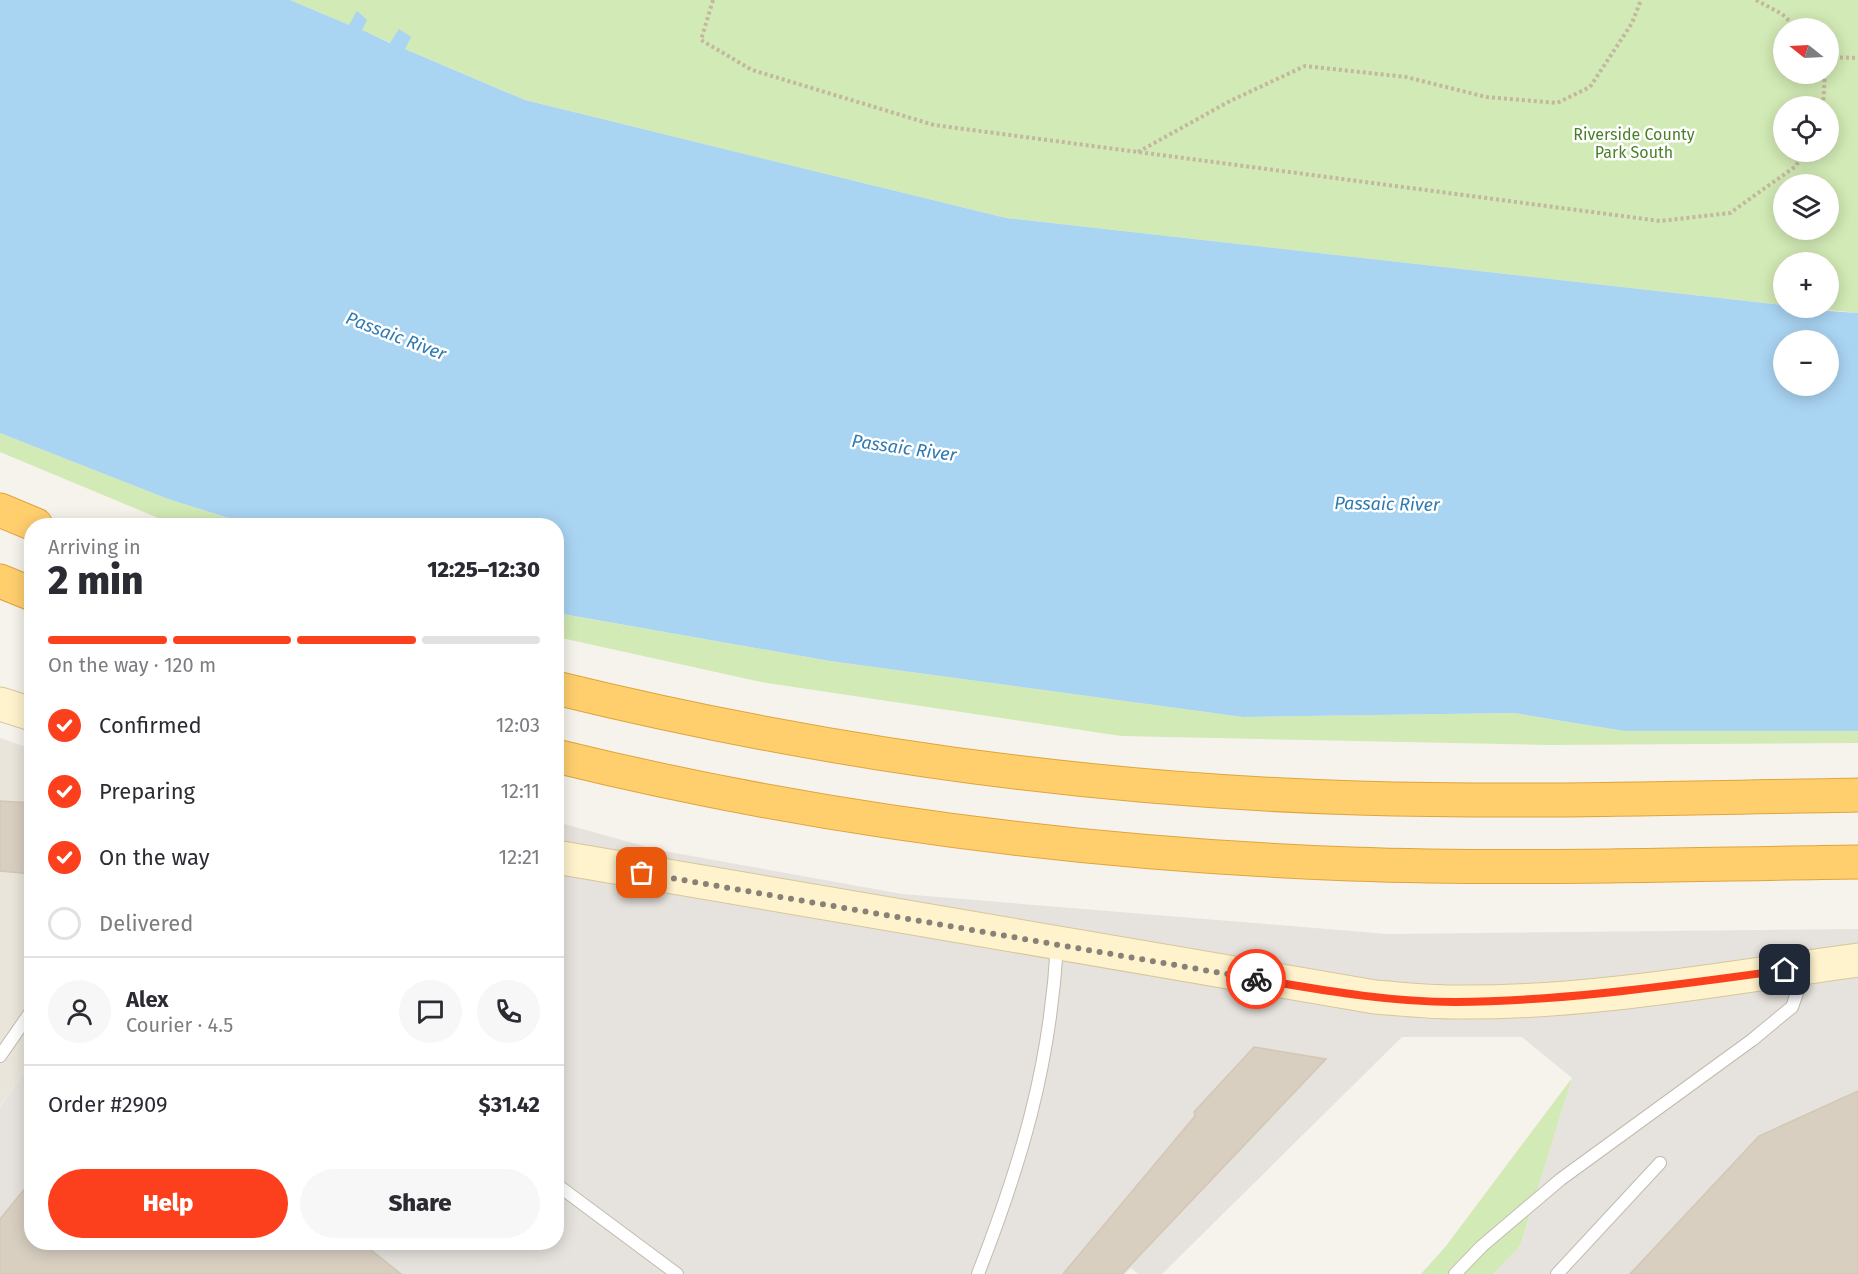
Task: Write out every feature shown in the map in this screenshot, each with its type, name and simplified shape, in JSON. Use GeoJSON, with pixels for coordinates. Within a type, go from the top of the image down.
{"type":"FeatureCollection","features":[{"type":"Feature","properties":{"kind":"highway"},"geometry":{"type":"LineString","coordinates":[[0,510],[24,520]]}},
{"type":"Feature","properties":{"kind":"highway"},"geometry":{"type":"LineString","coordinates":[[0,582],[24,591]]}},
{"type":"Feature","properties":{"kind":"highway"},"geometry":{"type":"LineString","coordinates":[[564,690],[798,738],[1022,772],[1133,783],[1248,792],[1454,800],[1858,795]]}},
{"type":"Feature","properties":{"kind":"highway"},"geometry":{"type":"LineString","coordinates":[[564,758],[787,803],[1002,836],[1243,859],[1465,866],[1858,862]]}},
{"type":"Feature","properties":{"kind":"street"},"geometry":{"type":"LineString","coordinates":[[0,704],[24,712]]}},
{"type":"Feature","properties":{"kind":"street"},"geometry":{"type":"LineString","coordinates":[[564,859],[1309,988],[1375,997],[1453,1002],[1538,1000],[1608,994],[1858,960]]}},
{"type":"Feature","properties":{"kind":"lane"},"geometry":{"type":"LineString","coordinates":[[978,1274],[1010,1192],[1037,1096],[1049,1030],[1057,945]]}},
{"type":"Feature","properties":{"kind":"lane"},"geometry":{"type":"LineString","coordinates":[[1455,1274],[1482,1246],[1561,1179],[1752,1040],[1791,1007],[1807,967]]}},
{"type":"Feature","properties":{"kind":"lane"},"geometry":{"type":"LineString","coordinates":[[0,1056],[24,1022]]}},
{"type":"Feature","properties":{"kind":"lane"},"geometry":{"type":"LineString","coordinates":[[1557,1274],[1660,1163]]}},
{"type":"Feature","properties":{"kind":"lane"},"geometry":{"type":"LineString","coordinates":[[564,1190],[677,1274]]}},
{"type":"Feature","properties":{"kind":"path"},"geometry":{"type":"LineString","coordinates":[[713,0],[701,40],[752,70],[934,125],[1660,221],[1730,213],[1796,166],[1798,162]]}},
{"type":"Feature","properties":{"kind":"path"},"geometry":{"type":"LineString","coordinates":[[1137,152],[1230,101],[1305,66],[1406,77],[1486,97],[1557,103],[1590,87],[1632,23],[1641,0]]}},
{"type":"Feature","properties":{"kind":"path"},"geometry":{"type":"LineString","coordinates":[[1756,0],[1786,18]]}},
{"type":"Feature","properties":{"kind":"path"},"geometry":{"type":"LineString","coordinates":[[1839,57],[1858,58]]}},
{"type":"Feature","properties":{"kind":"shaded area"},"geometry":{"type":"Polygon","coordinates":[[[0,738],[24,746],[24,1072],[0,1106],[0,738]]]}},
{"type":"Feature","properties":{"kind":"shaded area"},"geometry":{"type":"Polygon","coordinates":[[[564,824],[658,850],[902,894],[1387,934],[1858,929],[1858,1274],[1493,1274],[1520,1246],[1572,1078],[1522,1037],[1402,1037],[1162,1274],[1138,1274],[1131,1268],[1125,1274],[0,1274],[0,1107],[24,1072],[24,1250],[564,1250],[564,824]]]}},
{"type":"Feature","properties":{"kind":"green space","name":"Riverside County Park South"},"geometry":{"type":"Polygon","coordinates":[[[290,0],[1858,0],[1858,313],[1839,311],[1839,252],[1773,252],[1773,304],[1006,218],[525,100],[290,0]]]}},
{"type":"Feature","properties":{"kind":"green space"},"geometry":{"type":"Polygon","coordinates":[[[0,433],[168,499],[229,518],[158,518],[0,452],[0,433]]]}},
{"type":"Feature","properties":{"kind":"green space"},"geometry":{"type":"Polygon","coordinates":[[[564,614],[830,661],[1243,717],[1514,713],[1624,731],[1858,731],[1858,743],[1547,745],[1121,736],[761,682],[564,639],[564,614]]]}},
{"type":"Feature","properties":{"kind":"green space"},"geometry":{"type":"Polygon","coordinates":[[[1572,1078],[1520,1246],[1493,1274],[1421,1274],[1446,1246],[1572,1078]]]}},
{"type":"Feature","properties":{"kind":"water","name":"Passaic River"},"geometry":{"type":"Polygon","coordinates":[[[0,0],[290,0],[349,25],[357,11],[367,20],[362,30],[390,43],[399,29],[411,37],[405,49],[525,100],[1006,218],[1773,304],[1773,318],[1839,318],[1839,312],[1858,313],[1858,731],[1624,731],[1514,713],[1243,717],[830,661],[564,614],[564,518],[229,518],[168,499],[0,433],[0,0]]]}},
{"type":"Feature","properties":{"kind":"building"},"geometry":{"type":"Polygon","coordinates":[[[0,801],[24,802],[24,873],[0,871],[0,801]]]}},
{"type":"Feature","properties":{"kind":"building"},"geometry":{"type":"Polygon","coordinates":[[[1254,1047],[1326,1059],[1122,1274],[1063,1274],[1195,1116],[1194,1112],[1254,1047]]]}},
{"type":"Feature","properties":{"kind":"building"},"geometry":{"type":"Polygon","coordinates":[[[1858,1091],[1858,1274],[1630,1274],[1759,1136],[1858,1091]]]}},
{"type":"Feature","properties":{"kind":"building"},"geometry":{"type":"Polygon","coordinates":[[[24,1190],[24,1250],[371,1250],[401,1274],[0,1274],[0,1219],[24,1190]]]}},
{"type":"Feature","properties":{"kind":"way so far"},"geometry":{"type":"LineString","coordinates":[[642,873],[1256,979]]}},
{"type":"Feature","properties":{"kind":"route"},"geometry":{"type":"LineString","coordinates":[[1256,979],[1375,997],[1453,1002],[1538,1000],[1608,994],[1785,970]]}}]}
